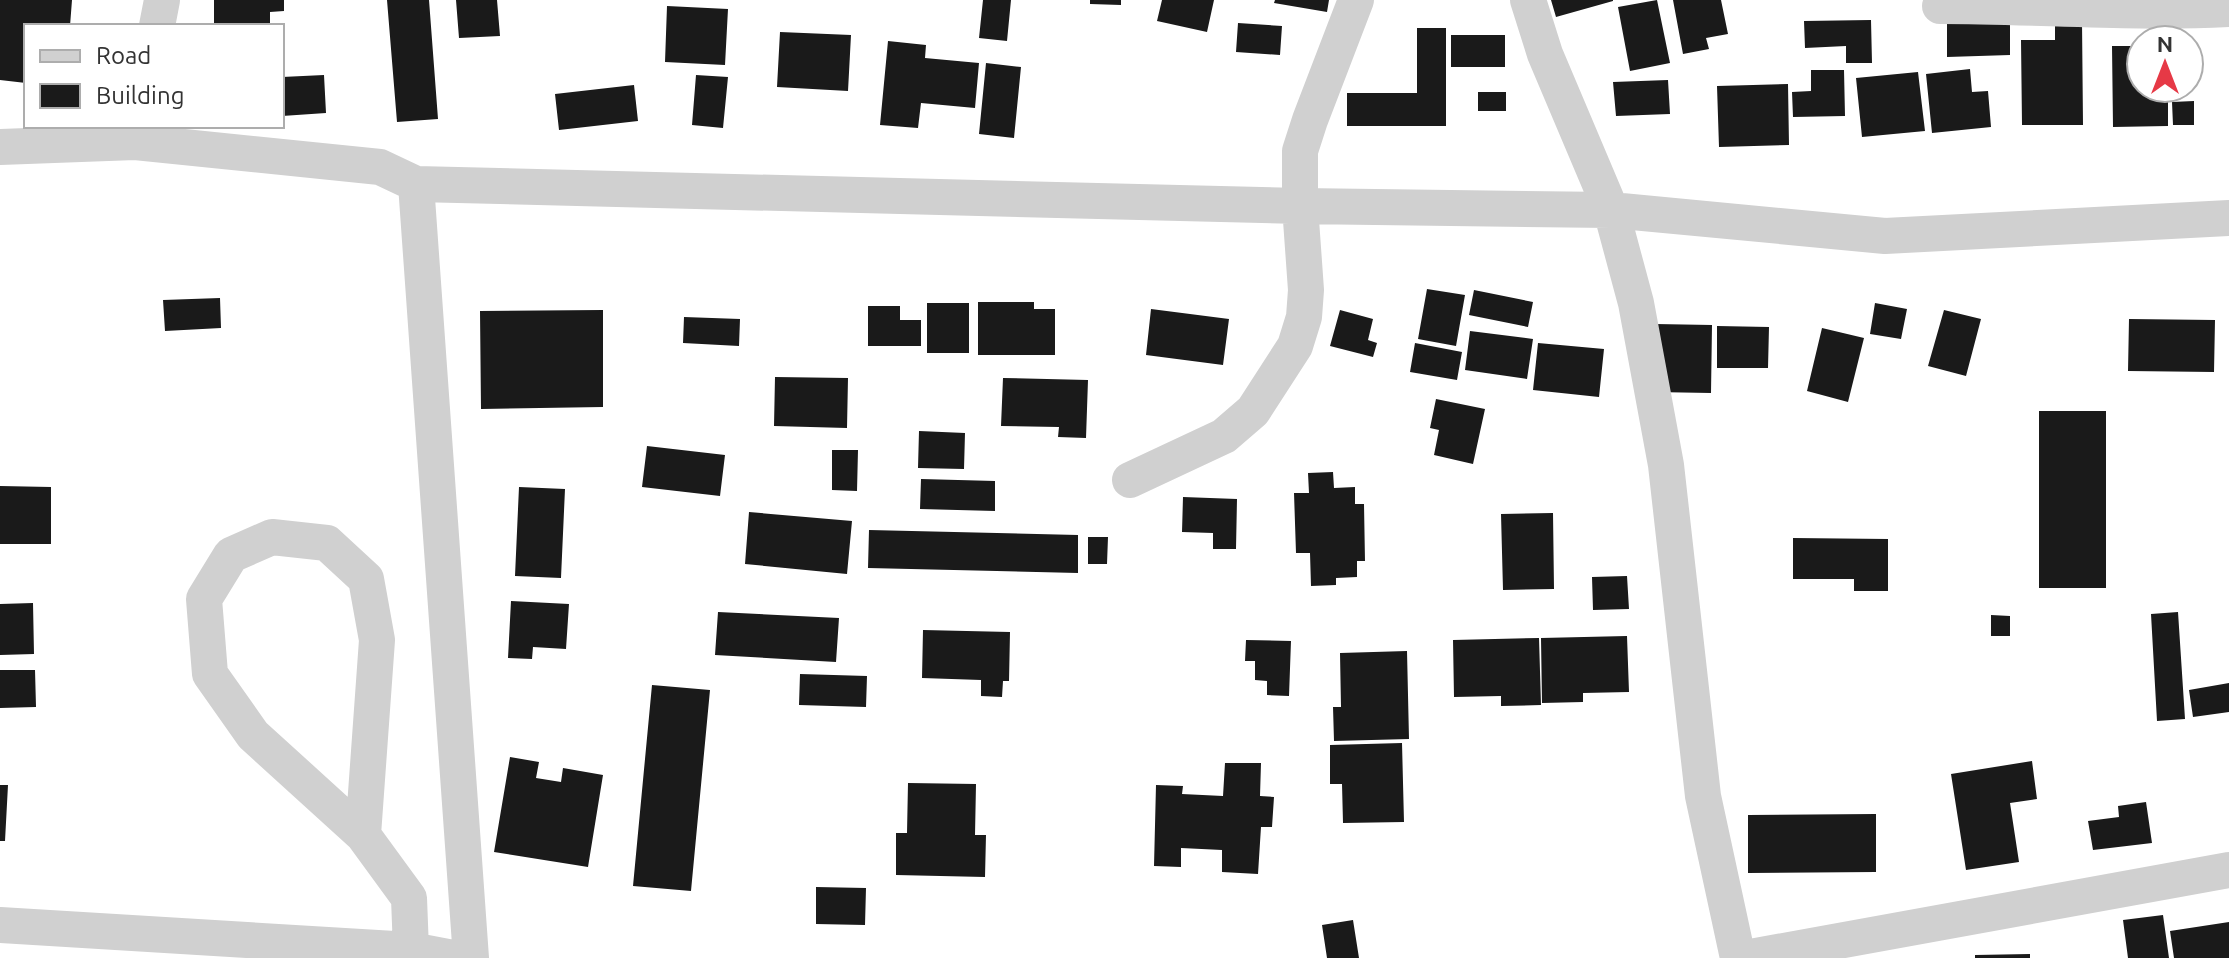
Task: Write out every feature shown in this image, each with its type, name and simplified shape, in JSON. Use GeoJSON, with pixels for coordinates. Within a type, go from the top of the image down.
{"type":"FeatureCollection","features":[{"type":"Feature","properties":{"kind":"street"},"geometry":{"type":"LineString","coordinates":[[157,24],[162,0]]}},
{"type":"Feature","properties":{"kind":"street"},"geometry":{"type":"LineString","coordinates":[[1130,480],[1224,436],[1253,411],[1295,346],[1304,317],[1306,290],[1300,151],[1356,0]]}},
{"type":"Feature","properties":{"kind":"street"},"geometry":{"type":"LineString","coordinates":[[1528,0],[1545,54],[1611,210],[1636,303],[1666,465],[1703,796],[1738,958]]}},
{"type":"Feature","properties":{"kind":"street"},"geometry":{"type":"LineString","coordinates":[[1940,6],[2039,6],[2173,12],[2229,9]]}},
{"type":"Feature","properties":{"kind":"street"},"geometry":{"type":"LineString","coordinates":[[0,147],[137,134],[380,167],[416,184],[1300,206],[1611,210],[1885,236],[2229,218]]}},
{"type":"Feature","properties":{"kind":"street"},"geometry":{"type":"LineString","coordinates":[[416,184],[471,958]]}},
{"type":"Feature","properties":{"kind":"street"},"geometry":{"type":"LineString","coordinates":[[363,835],[377,640],[366,579],[327,543],[272,537],[231,555],[204,599],[210,674],[253,735],[363,835],[409,898],[411,950]]}},
{"type":"Feature","properties":{"kind":"street"},"geometry":{"type":"LineString","coordinates":[[1745,958],[2229,870]]}},
{"type":"Feature","properties":{"kind":"street"},"geometry":{"type":"LineString","coordinates":[[0,925],[411,950],[453,958]]}},
{"type":"Feature","properties":{"kind":"building"},"geometry":{"type":"Polygon","coordinates":[[[0,0],[72,0],[70,24],[24,24],[24,83],[0,80],[0,0]]]}},
{"type":"Feature","properties":{"kind":"building"},"geometry":{"type":"Polygon","coordinates":[[[214,0],[284,0],[284,11],[270,12],[270,24],[214,24],[214,0]]]}},
{"type":"Feature","properties":{"kind":"building"},"geometry":{"type":"Polygon","coordinates":[[[387,0],[429,0],[438,119],[397,122],[387,0]]]}},
{"type":"Feature","properties":{"kind":"building"},"geometry":{"type":"Polygon","coordinates":[[[456,0],[497,0],[500,36],[459,38],[456,0]]]}},
{"type":"Feature","properties":{"kind":"building"},"geometry":{"type":"Polygon","coordinates":[[[983,0],[1011,0],[1007,41],[979,38],[983,0]]]}},
{"type":"Feature","properties":{"kind":"building"},"geometry":{"type":"Polygon","coordinates":[[[1090,0],[1121,0],[1121,5],[1090,4],[1090,0]]]}},
{"type":"Feature","properties":{"kind":"building"},"geometry":{"type":"Polygon","coordinates":[[[1162,0],[1214,0],[1207,32],[1157,21],[1162,0]]]}},
{"type":"Feature","properties":{"kind":"building"},"geometry":{"type":"Polygon","coordinates":[[[1275,0],[1329,0],[1327,12],[1274,3],[1275,0]]]}},
{"type":"Feature","properties":{"kind":"building"},"geometry":{"type":"Polygon","coordinates":[[[1551,0],[1613,0],[1613,1],[1556,17],[1551,0]]]}},
{"type":"Feature","properties":{"kind":"building"},"geometry":{"type":"Polygon","coordinates":[[[1657,0],[1670,63],[1630,71],[1618,7],[1657,0]]]}},
{"type":"Feature","properties":{"kind":"building"},"geometry":{"type":"Polygon","coordinates":[[[1673,0],[1721,0],[1728,34],[1706,38],[1709,49],[1683,54],[1673,0]]]}},
{"type":"Feature","properties":{"kind":"building"},"geometry":{"type":"Polygon","coordinates":[[[667,6],[728,9],[725,65],[665,62],[667,6]]]}},
{"type":"Feature","properties":{"kind":"building"},"geometry":{"type":"Polygon","coordinates":[[[2010,9],[2010,55],[1947,57],[1947,10],[2010,9]]]}},
{"type":"Feature","properties":{"kind":"building"},"geometry":{"type":"Polygon","coordinates":[[[1871,20],[1872,63],[1846,63],[1846,46],[1805,48],[1804,21],[1871,20]]]}},
{"type":"Feature","properties":{"kind":"building"},"geometry":{"type":"Polygon","coordinates":[[[2055,21],[2082,21],[2083,125],[2022,125],[2021,40],[2055,40],[2055,21]]]}},
{"type":"Feature","properties":{"kind":"building"},"geometry":{"type":"Polygon","coordinates":[[[1238,23],[1282,26],[1280,55],[1236,52],[1238,23]]]}},
{"type":"Feature","properties":{"kind":"building"},"geometry":{"type":"Polygon","coordinates":[[[1417,28],[1446,28],[1446,126],[1347,126],[1347,93],[1417,93],[1417,28]]]}},
{"type":"Feature","properties":{"kind":"building"},"geometry":{"type":"Polygon","coordinates":[[[780,32],[851,35],[848,91],[777,87],[780,32]]]}},
{"type":"Feature","properties":{"kind":"building"},"geometry":{"type":"Polygon","coordinates":[[[1451,35],[1505,35],[1505,67],[1451,67],[1451,35]]]}},
{"type":"Feature","properties":{"kind":"building"},"geometry":{"type":"Polygon","coordinates":[[[888,41],[926,45],[925,58],[979,63],[975,108],[921,103],[918,128],[880,125],[888,41]]]}},
{"type":"Feature","properties":{"kind":"building"},"geometry":{"type":"Polygon","coordinates":[[[2112,46],[2125,46],[2125,104],[2168,104],[2168,126],[2113,127],[2112,46]]]}},
{"type":"Feature","properties":{"kind":"building"},"geometry":{"type":"Polygon","coordinates":[[[986,63],[1021,67],[1014,138],[979,134],[986,63]]]}},
{"type":"Feature","properties":{"kind":"building"},"geometry":{"type":"Polygon","coordinates":[[[1970,69],[1972,92],[1988,91],[1991,127],[1932,133],[1926,74],[1970,69]]]}},
{"type":"Feature","properties":{"kind":"building"},"geometry":{"type":"Polygon","coordinates":[[[1811,70],[1844,70],[1845,116],[1793,117],[1792,92],[1811,91],[1811,70]]]}},
{"type":"Feature","properties":{"kind":"building"},"geometry":{"type":"Polygon","coordinates":[[[1918,72],[1925,131],[1862,137],[1856,78],[1918,72]]]}},
{"type":"Feature","properties":{"kind":"building"},"geometry":{"type":"Polygon","coordinates":[[[324,75],[326,113],[284,116],[284,77],[324,75]]]}},
{"type":"Feature","properties":{"kind":"building"},"geometry":{"type":"Polygon","coordinates":[[[696,75],[728,77],[723,128],[692,125],[696,75]]]}},
{"type":"Feature","properties":{"kind":"building"},"geometry":{"type":"Polygon","coordinates":[[[1668,80],[1670,114],[1616,116],[1613,82],[1668,80]]]}},
{"type":"Feature","properties":{"kind":"building"},"geometry":{"type":"Polygon","coordinates":[[[1788,84],[1789,145],[1719,147],[1717,86],[1788,84]]]}},
{"type":"Feature","properties":{"kind":"building"},"geometry":{"type":"Polygon","coordinates":[[[634,85],[638,121],[559,130],[555,94],[634,85]]]}},
{"type":"Feature","properties":{"kind":"building"},"geometry":{"type":"Polygon","coordinates":[[[1478,92],[1506,92],[1506,111],[1478,111],[1478,92]]]}},
{"type":"Feature","properties":{"kind":"building"},"geometry":{"type":"Polygon","coordinates":[[[2172,104],[2194,104],[2194,125],[2173,125],[2172,104]]]}},
{"type":"Feature","properties":{"kind":"building"},"geometry":{"type":"Polygon","coordinates":[[[1427,289],[1465,295],[1456,346],[1418,339],[1427,289]]]}},
{"type":"Feature","properties":{"kind":"building"},"geometry":{"type":"Polygon","coordinates":[[[1474,290],[1533,302],[1528,327],[1469,315],[1474,290]]]}},
{"type":"Feature","properties":{"kind":"building"},"geometry":{"type":"Polygon","coordinates":[[[220,298],[221,328],[165,331],[163,300],[220,298]]]}},
{"type":"Feature","properties":{"kind":"building"},"geometry":{"type":"Polygon","coordinates":[[[978,302],[1034,302],[1034,309],[1055,309],[1055,355],[978,355],[978,302]]]}},
{"type":"Feature","properties":{"kind":"building"},"geometry":{"type":"Polygon","coordinates":[[[927,303],[969,303],[969,353],[927,353],[927,303]]]}},
{"type":"Feature","properties":{"kind":"building"},"geometry":{"type":"Polygon","coordinates":[[[1875,303],[1907,309],[1901,339],[1870,334],[1875,303]]]}},
{"type":"Feature","properties":{"kind":"building"},"geometry":{"type":"Polygon","coordinates":[[[868,306],[900,306],[900,320],[921,320],[921,346],[868,346],[868,306]]]}},
{"type":"Feature","properties":{"kind":"building"},"geometry":{"type":"Polygon","coordinates":[[[1151,309],[1229,319],[1223,365],[1146,355],[1151,309]]]}},
{"type":"Feature","properties":{"kind":"building"},"geometry":{"type":"Polygon","coordinates":[[[603,310],[603,407],[481,409],[480,311],[603,310]]]}},
{"type":"Feature","properties":{"kind":"building"},"geometry":{"type":"Polygon","coordinates":[[[1340,310],[1373,319],[1368,340],[1377,343],[1373,357],[1330,346],[1340,310]]]}},
{"type":"Feature","properties":{"kind":"building"},"geometry":{"type":"Polygon","coordinates":[[[1944,310],[1981,319],[1966,376],[1928,366],[1944,310]]]}},
{"type":"Feature","properties":{"kind":"building"},"geometry":{"type":"Polygon","coordinates":[[[684,317],[740,319],[739,346],[683,343],[684,317]]]}},
{"type":"Feature","properties":{"kind":"building"},"geometry":{"type":"Polygon","coordinates":[[[2129,319],[2215,320],[2214,372],[2128,371],[2129,319]]]}},
{"type":"Feature","properties":{"kind":"building"},"geometry":{"type":"Polygon","coordinates":[[[1655,324],[1712,325],[1711,393],[1654,392],[1655,324]]]}},
{"type":"Feature","properties":{"kind":"building"},"geometry":{"type":"Polygon","coordinates":[[[1717,326],[1769,327],[1768,368],[1717,368],[1717,326]]]}},
{"type":"Feature","properties":{"kind":"building"},"geometry":{"type":"Polygon","coordinates":[[[1822,328],[1864,338],[1848,402],[1807,391],[1822,328]]]}},
{"type":"Feature","properties":{"kind":"building"},"geometry":{"type":"Polygon","coordinates":[[[1470,331],[1533,339],[1527,379],[1465,370],[1470,331]]]}},
{"type":"Feature","properties":{"kind":"building"},"geometry":{"type":"Polygon","coordinates":[[[1415,343],[1462,352],[1457,380],[1410,372],[1415,343]]]}},
{"type":"Feature","properties":{"kind":"building"},"geometry":{"type":"Polygon","coordinates":[[[1538,343],[1604,349],[1599,397],[1533,390],[1538,343]]]}},
{"type":"Feature","properties":{"kind":"building"},"geometry":{"type":"Polygon","coordinates":[[[775,377],[848,378],[847,428],[774,426],[775,377]]]}},
{"type":"Feature","properties":{"kind":"building"},"geometry":{"type":"Polygon","coordinates":[[[1003,378],[1088,380],[1086,438],[1058,437],[1059,427],[1001,426],[1003,378]]]}},
{"type":"Feature","properties":{"kind":"building"},"geometry":{"type":"Polygon","coordinates":[[[1436,399],[1485,409],[1473,464],[1434,455],[1439,430],[1430,428],[1436,399]]]}},
{"type":"Feature","properties":{"kind":"building"},"geometry":{"type":"Polygon","coordinates":[[[2039,411],[2106,411],[2106,588],[2039,588],[2039,411]]]}},
{"type":"Feature","properties":{"kind":"building"},"geometry":{"type":"Polygon","coordinates":[[[919,431],[965,433],[964,469],[918,468],[919,431]]]}},
{"type":"Feature","properties":{"kind":"building"},"geometry":{"type":"Polygon","coordinates":[[[647,446],[725,455],[720,496],[642,487],[647,446]]]}},
{"type":"Feature","properties":{"kind":"building"},"geometry":{"type":"Polygon","coordinates":[[[832,450],[858,450],[857,491],[832,490],[832,450]]]}},
{"type":"Feature","properties":{"kind":"building"},"geometry":{"type":"Polygon","coordinates":[[[1333,472],[1334,488],[1355,487],[1355,504],[1364,504],[1365,561],[1357,561],[1357,577],[1336,578],[1336,585],[1311,586],[1310,553],[1296,553],[1294,493],[1309,493],[1308,473],[1333,472]]]}},
{"type":"Feature","properties":{"kind":"building"},"geometry":{"type":"Polygon","coordinates":[[[921,479],[995,481],[995,511],[920,509],[921,479]]]}},
{"type":"Feature","properties":{"kind":"building"},"geometry":{"type":"Polygon","coordinates":[[[0,486],[51,487],[51,544],[0,544],[0,486]]]}},
{"type":"Feature","properties":{"kind":"building"},"geometry":{"type":"Polygon","coordinates":[[[519,487],[565,489],[561,578],[515,576],[519,487]]]}},
{"type":"Feature","properties":{"kind":"building"},"geometry":{"type":"Polygon","coordinates":[[[1183,497],[1237,499],[1236,549],[1213,549],[1213,533],[1182,532],[1183,497]]]}},
{"type":"Feature","properties":{"kind":"building"},"geometry":{"type":"Polygon","coordinates":[[[749,512],[852,521],[847,574],[745,564],[749,512]]]}},
{"type":"Feature","properties":{"kind":"building"},"geometry":{"type":"Polygon","coordinates":[[[1553,513],[1554,589],[1503,590],[1501,514],[1553,513]]]}},
{"type":"Feature","properties":{"kind":"building"},"geometry":{"type":"Polygon","coordinates":[[[869,530],[1078,535],[1078,573],[868,568],[869,530]]]}},
{"type":"Feature","properties":{"kind":"building"},"geometry":{"type":"Polygon","coordinates":[[[1088,537],[1108,537],[1107,564],[1088,564],[1088,537]]]}},
{"type":"Feature","properties":{"kind":"building"},"geometry":{"type":"Polygon","coordinates":[[[1793,538],[1888,539],[1888,591],[1854,591],[1854,579],[1793,579],[1793,538]]]}},
{"type":"Feature","properties":{"kind":"building"},"geometry":{"type":"Polygon","coordinates":[[[1627,576],[1629,609],[1593,610],[1592,577],[1627,576]]]}},
{"type":"Feature","properties":{"kind":"building"},"geometry":{"type":"Polygon","coordinates":[[[511,601],[569,604],[566,649],[533,647],[532,659],[508,658],[511,601]]]}},
{"type":"Feature","properties":{"kind":"building"},"geometry":{"type":"Polygon","coordinates":[[[33,603],[34,654],[0,655],[0,604],[33,603]]]}},
{"type":"Feature","properties":{"kind":"building"},"geometry":{"type":"Polygon","coordinates":[[[718,612],[839,618],[836,662],[715,655],[718,612]]]}},
{"type":"Feature","properties":{"kind":"building"},"geometry":{"type":"Polygon","coordinates":[[[2178,612],[2185,719],[2157,721],[2151,614],[2178,612]]]}},
{"type":"Feature","properties":{"kind":"building"},"geometry":{"type":"Polygon","coordinates":[[[1991,615],[2010,616],[2010,636],[1991,636],[1991,615]]]}},
{"type":"Feature","properties":{"kind":"building"},"geometry":{"type":"Polygon","coordinates":[[[923,630],[1010,632],[1009,681],[1003,681],[1002,697],[981,696],[981,680],[922,678],[923,630]]]}},
{"type":"Feature","properties":{"kind":"building"},"geometry":{"type":"Polygon","coordinates":[[[1627,636],[1629,692],[1583,693],[1583,702],[1542,703],[1541,638],[1627,636]]]}},
{"type":"Feature","properties":{"kind":"building"},"geometry":{"type":"Polygon","coordinates":[[[1539,638],[1541,705],[1501,706],[1501,696],[1454,697],[1453,640],[1539,638]]]}},
{"type":"Feature","properties":{"kind":"building"},"geometry":{"type":"Polygon","coordinates":[[[1246,640],[1291,641],[1289,696],[1267,695],[1267,681],[1255,680],[1255,661],[1245,661],[1246,640]]]}},
{"type":"Feature","properties":{"kind":"building"},"geometry":{"type":"Polygon","coordinates":[[[1407,651],[1409,739],[1334,741],[1333,707],[1341,707],[1340,653],[1407,651]]]}},
{"type":"Feature","properties":{"kind":"building"},"geometry":{"type":"Polygon","coordinates":[[[0,670],[35,670],[36,707],[0,708],[0,670]]]}},
{"type":"Feature","properties":{"kind":"building"},"geometry":{"type":"Polygon","coordinates":[[[800,674],[867,676],[866,707],[799,705],[800,674]]]}},
{"type":"Feature","properties":{"kind":"building"},"geometry":{"type":"Polygon","coordinates":[[[2229,683],[2229,712],[2193,717],[2189,690],[2229,683]]]}},
{"type":"Feature","properties":{"kind":"building"},"geometry":{"type":"Polygon","coordinates":[[[652,685],[710,690],[691,891],[633,886],[652,685]]]}},
{"type":"Feature","properties":{"kind":"building"},"geometry":{"type":"Polygon","coordinates":[[[1402,743],[1404,822],[1343,823],[1342,784],[1330,784],[1330,745],[1402,743]]]}},
{"type":"Feature","properties":{"kind":"building"},"geometry":{"type":"Polygon","coordinates":[[[510,757],[539,762],[536,778],[561,782],[563,768],[603,775],[588,867],[494,852],[510,757]]]}},
{"type":"Feature","properties":{"kind":"building"},"geometry":{"type":"Polygon","coordinates":[[[2032,761],[2037,799],[2010,803],[2019,862],[1966,870],[1951,774],[2032,761]]]}},
{"type":"Feature","properties":{"kind":"building"},"geometry":{"type":"Polygon","coordinates":[[[1225,763],[1261,763],[1260,796],[1274,797],[1272,827],[1261,827],[1258,874],[1222,872],[1222,850],[1181,848],[1181,867],[1154,866],[1156,785],[1183,786],[1182,794],[1223,796],[1225,763]]]}},
{"type":"Feature","properties":{"kind":"building"},"geometry":{"type":"Polygon","coordinates":[[[908,783],[976,784],[975,835],[986,835],[985,877],[896,875],[896,833],[907,833],[908,783]]]}},
{"type":"Feature","properties":{"kind":"building"},"geometry":{"type":"Polygon","coordinates":[[[0,785],[8,785],[5,841],[0,841],[0,785]]]}},
{"type":"Feature","properties":{"kind":"building"},"geometry":{"type":"Polygon","coordinates":[[[2146,802],[2152,843],[2093,850],[2088,821],[2119,817],[2118,806],[2146,802]]]}},
{"type":"Feature","properties":{"kind":"building"},"geometry":{"type":"Polygon","coordinates":[[[1876,814],[1876,872],[1748,873],[1748,815],[1876,814]]]}},
{"type":"Feature","properties":{"kind":"building"},"geometry":{"type":"Polygon","coordinates":[[[816,887],[866,888],[865,925],[816,924],[816,887]]]}},
{"type":"Feature","properties":{"kind":"building"},"geometry":{"type":"Polygon","coordinates":[[[2163,915],[2169,958],[2128,958],[2123,920],[2163,915]]]}},
{"type":"Feature","properties":{"kind":"building"},"geometry":{"type":"Polygon","coordinates":[[[1353,920],[1359,958],[1327,958],[1322,925],[1353,920]]]}},
{"type":"Feature","properties":{"kind":"building"},"geometry":{"type":"Polygon","coordinates":[[[2229,922],[2229,958],[2174,958],[2170,931],[2229,922]]]}},
{"type":"Feature","properties":{"kind":"building"},"geometry":{"type":"Polygon","coordinates":[[[2030,954],[2030,958],[1975,958],[1975,955],[2030,954]]]}}]}
